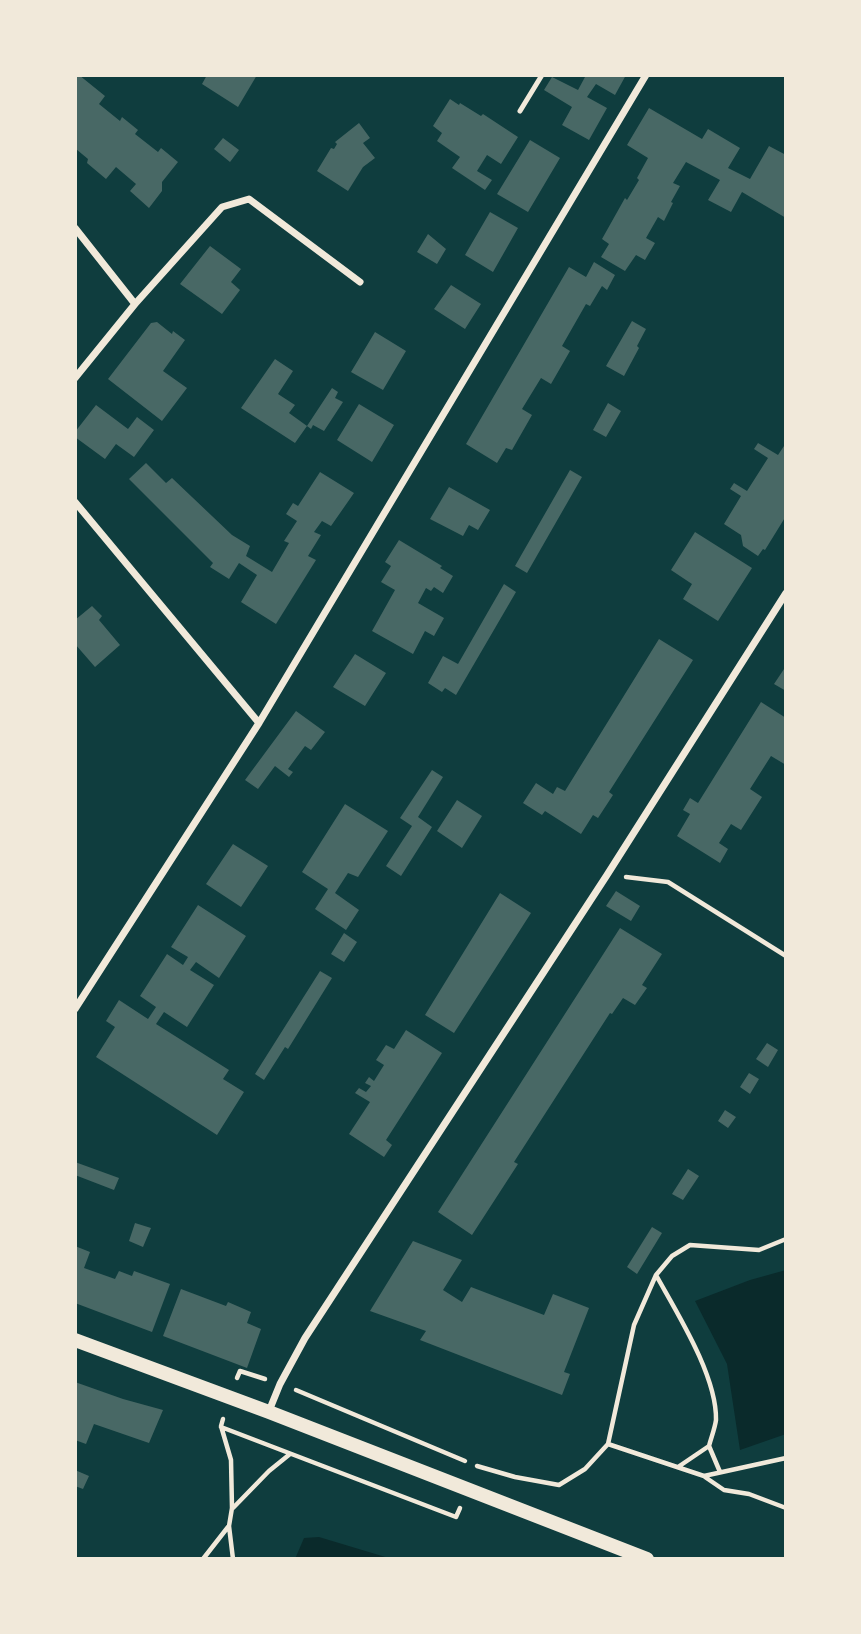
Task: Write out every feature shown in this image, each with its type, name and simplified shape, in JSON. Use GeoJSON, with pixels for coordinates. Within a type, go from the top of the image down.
{"type":"FeatureCollection","features":[{"type":"Feature","properties":{"kind":"main road"},"geometry":{"type":"LineString","coordinates":[[75,1340],[269,1412],[647,1559]]}},
{"type":"Feature","properties":{"kind":"street"},"geometry":{"type":"LineString","coordinates":[[75,1009],[260,723],[646,75]]}},
{"type":"Feature","properties":{"kind":"street"},"geometry":{"type":"LineString","coordinates":[[75,377],[135,304],[222,207],[249,199],[360,282]]}},
{"type":"Feature","properties":{"kind":"street"},"geometry":{"type":"LineString","coordinates":[[75,228],[135,304]]}},
{"type":"Feature","properties":{"kind":"street"},"geometry":{"type":"LineString","coordinates":[[75,502],[260,723]]}},
{"type":"Feature","properties":{"kind":"street"},"geometry":{"type":"LineString","coordinates":[[269,1412],[280,1384],[305,1338],[607,875],[786,593]]}},
{"type":"Feature","properties":{"kind":"lane"},"geometry":{"type":"LineString","coordinates":[[520,111],[542,75]]}},
{"type":"Feature","properties":{"kind":"path"},"geometry":{"type":"LineString","coordinates":[[607,875],[668,882],[786,956]]}},
{"type":"Feature","properties":{"kind":"path"},"geometry":{"type":"LineString","coordinates":[[240,1371],[280,1384],[476,1466],[559,1485],[585,1469],[608,1444],[634,1325],[656,1275],[672,1256],[690,1245],[759,1250],[786,1240]]}},
{"type":"Feature","properties":{"kind":"path"},"geometry":{"type":"LineString","coordinates":[[656,1275],[682,1321],[709,1380],[716,1420],[709,1446],[720,1472]]}},
{"type":"Feature","properties":{"kind":"path"},"geometry":{"type":"LineString","coordinates":[[233,1559],[229,1527],[232,1508],[231,1460],[220,1426],[456,1517]]}},
{"type":"Feature","properties":{"kind":"path"},"geometry":{"type":"LineString","coordinates":[[608,1444],[704,1476],[724,1490],[749,1494],[786,1508]]}},
{"type":"Feature","properties":{"kind":"path"},"geometry":{"type":"LineString","coordinates":[[677,1467],[709,1446]]}},
{"type":"Feature","properties":{"kind":"path"},"geometry":{"type":"LineString","coordinates":[[232,1508],[268,1471],[291,1453]]}},
{"type":"Feature","properties":{"kind":"path"},"geometry":{"type":"LineString","coordinates":[[704,1476],[786,1458]]}},
{"type":"Feature","properties":{"kind":"path"},"geometry":{"type":"LineString","coordinates":[[203,1559],[229,1527]]}},
{"type":"Feature","properties":{"kind":"water"},"geometry":{"type":"Polygon","coordinates":[[[786,1270],[786,1434],[740,1450],[727,1364],[695,1301],[750,1280],[786,1270]]]}},
{"type":"Feature","properties":{"kind":"water"},"geometry":{"type":"Polygon","coordinates":[[[319,1537],[392,1559],[295,1559],[304,1538],[319,1537]]]}},
{"type":"Feature","properties":{"kind":"building"},"geometry":{"type":"Polygon","coordinates":[[[75,75],[79,75],[105,96],[99,104],[120,121],[122,117],[138,130],[135,134],[158,152],[161,148],[178,162],[162,182],[162,191],[149,208],[130,191],[136,184],[116,167],[106,179],[87,163],[88,159],[76,149],[75,75]]]}},
{"type":"Feature","properties":{"kind":"building"},"geometry":{"type":"Polygon","coordinates":[[[207,75],[257,75],[238,107],[202,84],[207,75]]]}},
{"type":"Feature","properties":{"kind":"building"},"geometry":{"type":"Polygon","coordinates":[[[582,75],[626,75],[615,95],[596,84],[587,97],[607,108],[589,140],[562,125],[572,107],[544,90],[552,77],[578,90],[585,77],[582,75]]]}},
{"type":"Feature","properties":{"kind":"building"},"geometry":{"type":"Polygon","coordinates":[[[450,99],[481,116],[483,114],[518,137],[501,164],[487,155],[477,171],[492,180],[485,190],[452,168],[460,157],[437,141],[442,133],[433,126],[450,99]]]}},
{"type":"Feature","properties":{"kind":"building"},"geometry":{"type":"Polygon","coordinates":[[[649,108],[702,139],[708,129],[740,148],[728,168],[750,179],[769,146],[786,155],[786,218],[742,192],[731,212],[708,200],[720,180],[686,162],[673,183],[680,186],[664,221],[658,217],[646,238],[655,243],[645,260],[636,255],[625,271],[601,257],[609,244],[602,239],[625,198],[627,200],[639,180],[637,178],[648,158],[627,145],[649,108]]]}},
{"type":"Feature","properties":{"kind":"building"},"geometry":{"type":"Polygon","coordinates":[[[359,123],[370,138],[363,143],[375,158],[363,167],[348,191],[317,171],[331,148],[334,149],[337,144],[335,142],[359,123]]]}},
{"type":"Feature","properties":{"kind":"building"},"geometry":{"type":"Polygon","coordinates":[[[223,138],[239,150],[230,162],[214,149],[223,138]]]}},
{"type":"Feature","properties":{"kind":"building"},"geometry":{"type":"Polygon","coordinates":[[[530,140],[560,158],[528,212],[497,194],[530,140]]]}},
{"type":"Feature","properties":{"kind":"building"},"geometry":{"type":"Polygon","coordinates":[[[490,212],[518,228],[493,272],[465,255],[490,212]]]}},
{"type":"Feature","properties":{"kind":"building"},"geometry":{"type":"Polygon","coordinates":[[[428,234],[446,249],[437,264],[417,252],[428,234]]]}},
{"type":"Feature","properties":{"kind":"building"},"geometry":{"type":"Polygon","coordinates":[[[210,246],[241,269],[231,282],[240,290],[222,314],[180,284],[210,246]]]}},
{"type":"Feature","properties":{"kind":"building"},"geometry":{"type":"Polygon","coordinates":[[[594,262],[615,275],[607,290],[602,286],[590,306],[586,304],[562,346],[570,351],[551,384],[541,378],[522,409],[532,415],[512,450],[506,448],[497,463],[466,444],[569,267],[586,277],[594,262]]]}},
{"type":"Feature","properties":{"kind":"building"},"geometry":{"type":"Polygon","coordinates":[[[451,285],[481,304],[465,329],[434,309],[451,285]]]}},
{"type":"Feature","properties":{"kind":"building"},"geometry":{"type":"Polygon","coordinates":[[[632,321],[646,329],[624,376],[606,366],[632,321]]]}},
{"type":"Feature","properties":{"kind":"building"},"geometry":{"type":"Polygon","coordinates":[[[157,322],[185,340],[163,371],[187,388],[162,421],[108,379],[151,323],[157,322]]]}},
{"type":"Feature","properties":{"kind":"building"},"geometry":{"type":"Polygon","coordinates":[[[375,332],[406,351],[383,390],[351,372],[375,332]]]}},
{"type":"Feature","properties":{"kind":"building"},"geometry":{"type":"Polygon","coordinates":[[[275,359],[293,371],[278,394],[295,405],[289,413],[307,426],[295,443],[241,408],[275,359]]]}},
{"type":"Feature","properties":{"kind":"building"},"geometry":{"type":"Polygon","coordinates":[[[332,388],[338,392],[335,398],[343,402],[324,431],[313,425],[311,429],[307,426],[332,388]]]}},
{"type":"Feature","properties":{"kind":"building"},"geometry":{"type":"Polygon","coordinates":[[[608,403],[621,411],[606,437],[593,430],[608,403]]]}},
{"type":"Feature","properties":{"kind":"building"},"geometry":{"type":"Polygon","coordinates":[[[359,404],[394,425],[372,462],[337,440],[359,404]]]}},
{"type":"Feature","properties":{"kind":"building"},"geometry":{"type":"Polygon","coordinates":[[[96,405],[128,429],[137,417],[154,430],[134,457],[116,444],[105,459],[75,437],[75,432],[96,405]]]}},
{"type":"Feature","properties":{"kind":"building"},"geometry":{"type":"Polygon","coordinates":[[[758,443],[778,455],[786,443],[786,516],[765,550],[758,556],[743,546],[741,535],[724,524],[741,496],[730,489],[734,483],[747,491],[768,458],[754,449],[758,443]]]}},
{"type":"Feature","properties":{"kind":"building"},"geometry":{"type":"Polygon","coordinates":[[[146,463],[166,483],[172,478],[232,535],[250,546],[246,556],[272,572],[289,543],[284,541],[297,521],[286,514],[293,503],[298,506],[320,472],[354,493],[331,526],[322,521],[314,532],[321,535],[308,556],[316,560],[276,624],[241,602],[257,575],[239,563],[229,579],[210,567],[213,563],[129,479],[146,463]]]}},
{"type":"Feature","properties":{"kind":"building"},"geometry":{"type":"Polygon","coordinates":[[[570,470],[582,477],[527,573],[515,566],[570,470]]]}},
{"type":"Feature","properties":{"kind":"building"},"geometry":{"type":"Polygon","coordinates":[[[449,487],[490,510],[478,530],[469,525],[463,536],[430,519],[449,487]]]}},
{"type":"Feature","properties":{"kind":"building"},"geometry":{"type":"Polygon","coordinates":[[[695,532],[752,568],[718,621],[683,599],[692,584],[671,570],[695,532]]]}},
{"type":"Feature","properties":{"kind":"building"},"geometry":{"type":"Polygon","coordinates":[[[399,540],[442,566],[440,568],[453,576],[443,593],[434,587],[431,591],[426,588],[418,603],[444,618],[434,636],[425,631],[413,654],[372,631],[395,590],[381,582],[391,566],[385,562],[399,540]]]}},
{"type":"Feature","properties":{"kind":"building"},"geometry":{"type":"Polygon","coordinates":[[[504,584],[516,592],[456,695],[445,688],[442,692],[428,683],[443,656],[458,664],[504,584]]]}},
{"type":"Feature","properties":{"kind":"building"},"geometry":{"type":"Polygon","coordinates":[[[92,606],[102,616],[99,620],[120,645],[95,667],[75,644],[75,620],[92,606]]]}},
{"type":"Feature","properties":{"kind":"building"},"geometry":{"type":"Polygon","coordinates":[[[659,639],[693,660],[609,792],[613,795],[598,818],[593,815],[581,834],[545,811],[542,815],[523,803],[536,783],[553,794],[557,787],[565,791],[659,639]]]}},
{"type":"Feature","properties":{"kind":"building"},"geometry":{"type":"Polygon","coordinates":[[[355,654],[386,673],[365,706],[333,687],[355,654]]]}},
{"type":"Feature","properties":{"kind":"building"},"geometry":{"type":"Polygon","coordinates":[[[786,666],[786,691],[774,684],[786,666]]]}},
{"type":"Feature","properties":{"kind":"building"},"geometry":{"type":"Polygon","coordinates":[[[761,702],[786,718],[786,765],[771,756],[750,789],[762,797],[741,830],[731,824],[719,843],[728,849],[720,863],[677,836],[690,814],[683,810],[690,798],[698,803],[761,702]]]}},
{"type":"Feature","properties":{"kind":"building"},"geometry":{"type":"Polygon","coordinates":[[[296,711],[325,732],[311,750],[305,746],[288,769],[293,772],[289,777],[275,766],[258,789],[245,780],[296,711]]]}},
{"type":"Feature","properties":{"kind":"building"},"geometry":{"type":"Polygon","coordinates":[[[432,770],[443,777],[418,817],[432,827],[401,876],[386,866],[412,826],[400,818],[432,770]]]}},
{"type":"Feature","properties":{"kind":"building"},"geometry":{"type":"Polygon","coordinates":[[[457,800],[482,816],[462,848],[437,831],[457,800]]]}},
{"type":"Feature","properties":{"kind":"building"},"geometry":{"type":"Polygon","coordinates":[[[345,804],[388,831],[358,877],[348,873],[335,893],[359,910],[346,930],[315,909],[328,889],[302,872],[345,804]]]}},
{"type":"Feature","properties":{"kind":"building"},"geometry":{"type":"Polygon","coordinates":[[[233,844],[268,866],[241,907],[206,884],[233,844]]]}},
{"type":"Feature","properties":{"kind":"building"},"geometry":{"type":"Polygon","coordinates":[[[616,891],[640,906],[631,921],[606,906],[616,891]]]}},
{"type":"Feature","properties":{"kind":"building"},"geometry":{"type":"Polygon","coordinates":[[[500,893],[531,913],[454,1033],[425,1015],[500,893]]]}},
{"type":"Feature","properties":{"kind":"building"},"geometry":{"type":"Polygon","coordinates":[[[198,905],[246,936],[219,978],[196,962],[190,970],[214,985],[187,1027],[164,1012],[156,1024],[229,1070],[223,1079],[244,1092],[217,1135],[96,1057],[115,1027],[106,1021],[119,1000],[148,1019],[156,1007],[140,996],[167,954],[183,965],[188,957],[171,947],[198,905]]]}},
{"type":"Feature","properties":{"kind":"building"},"geometry":{"type":"Polygon","coordinates":[[[620,928],[662,954],[642,985],[647,988],[635,1005],[623,998],[612,1014],[610,1013],[514,1162],[518,1164],[472,1235],[438,1212],[620,928]]]}},
{"type":"Feature","properties":{"kind":"building"},"geometry":{"type":"Polygon","coordinates":[[[344,933],[357,942],[344,962],[331,954],[344,933]]]}},
{"type":"Feature","properties":{"kind":"building"},"geometry":{"type":"Polygon","coordinates":[[[320,971],[332,978],[288,1049],[285,1047],[264,1080],[255,1074],[320,971]]]}},
{"type":"Feature","properties":{"kind":"building"},"geometry":{"type":"Polygon","coordinates":[[[406,1030],[442,1053],[386,1140],[392,1145],[384,1157],[349,1134],[370,1102],[355,1093],[359,1088],[366,1092],[371,1086],[365,1083],[369,1077],[374,1081],[384,1065],[376,1060],[386,1045],[394,1049],[406,1030]]]}},
{"type":"Feature","properties":{"kind":"building"},"geometry":{"type":"Polygon","coordinates":[[[767,1043],[778,1050],[768,1067],[756,1059],[767,1043]]]}},
{"type":"Feature","properties":{"kind":"building"},"geometry":{"type":"Polygon","coordinates":[[[749,1073],[759,1079],[750,1094],[740,1087],[749,1073]]]}},
{"type":"Feature","properties":{"kind":"building"},"geometry":{"type":"Polygon","coordinates":[[[725,1110],[736,1117],[728,1128],[718,1121],[725,1110]]]}},
{"type":"Feature","properties":{"kind":"building"},"geometry":{"type":"Polygon","coordinates":[[[75,1162],[119,1178],[114,1190],[75,1175],[75,1162]]]}},
{"type":"Feature","properties":{"kind":"building"},"geometry":{"type":"Polygon","coordinates":[[[688,1169],[699,1176],[683,1200],[672,1194],[688,1169]]]}},
{"type":"Feature","properties":{"kind":"building"},"geometry":{"type":"Polygon","coordinates":[[[135,1223],[151,1228],[143,1247],[129,1241],[135,1223]]]}},
{"type":"Feature","properties":{"kind":"building"},"geometry":{"type":"Polygon","coordinates":[[[652,1227],[662,1233],[637,1274],[627,1267],[652,1227]]]}},
{"type":"Feature","properties":{"kind":"building"},"geometry":{"type":"Polygon","coordinates":[[[413,1241],[462,1260],[443,1290],[462,1302],[471,1287],[544,1315],[553,1294],[589,1308],[564,1372],[570,1374],[562,1395],[420,1340],[426,1331],[370,1311],[413,1241]]]}},
{"type":"Feature","properties":{"kind":"building"},"geometry":{"type":"Polygon","coordinates":[[[75,1246],[90,1252],[84,1268],[115,1279],[119,1271],[132,1276],[134,1271],[170,1284],[152,1332],[75,1303],[75,1246]]]}},
{"type":"Feature","properties":{"kind":"building"},"geometry":{"type":"Polygon","coordinates":[[[181,1289],[226,1306],[228,1302],[251,1312],[247,1323],[261,1329],[247,1368],[163,1336],[181,1289]]]}},
{"type":"Feature","properties":{"kind":"building"},"geometry":{"type":"Polygon","coordinates":[[[75,1382],[163,1410],[149,1443],[94,1424],[86,1444],[75,1440],[75,1382]]]}},
{"type":"Feature","properties":{"kind":"building"},"geometry":{"type":"Polygon","coordinates":[[[75,1470],[89,1476],[83,1489],[75,1486],[75,1470]]]}}]}
